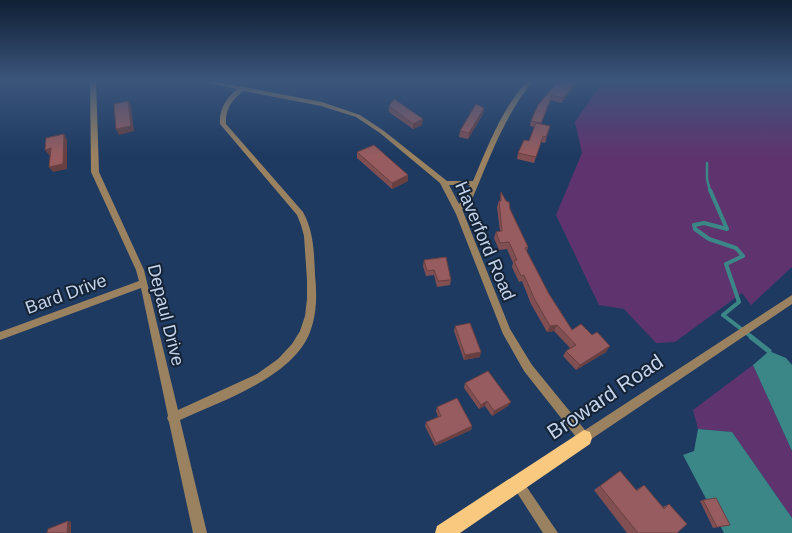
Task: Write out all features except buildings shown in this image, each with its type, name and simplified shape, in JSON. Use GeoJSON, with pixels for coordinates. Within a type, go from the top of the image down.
{"type":"FeatureCollection","features":[{"type":"Feature","properties":{"kind":"main road","name":"Broward Road"},"geometry":{"type":"LineString","coordinates":[[444,533],[584,438]]}},
{"type":"Feature","properties":{"kind":"street","name":"Depaul Drive"},"geometry":{"type":"LineString","coordinates":[[94,105],[95,172],[140,270],[200,533]]}},
{"type":"Feature","properties":{"kind":"street"},"geometry":{"type":"LineString","coordinates":[[173,418],[261,377],[274,368],[287,358],[305,335],[311,314],[308,236],[305,225],[300,214],[223,124],[223,112],[226,105]]}},
{"type":"Feature","properties":{"kind":"street","name":"Haverford Road"},"geometry":{"type":"LineString","coordinates":[[325,105],[358,116],[382,132],[444,183],[457,209],[506,331],[528,368],[584,438]]}},
{"type":"Feature","properties":{"kind":"street"},"geometry":{"type":"LineString","coordinates":[[457,209],[465,203],[514,105]]}},
{"type":"Feature","properties":{"kind":"street"},"geometry":{"type":"LineString","coordinates":[[444,183],[475,183]]}},
{"type":"Feature","properties":{"kind":"street","name":"Bard Drive"},"geometry":{"type":"LineString","coordinates":[[0,336],[144,284]]}},
{"type":"Feature","properties":{"kind":"street","name":"Broward Road"},"geometry":{"type":"LineString","coordinates":[[584,438],[792,299]]}},
{"type":"Feature","properties":{"kind":"street"},"geometry":{"type":"LineString","coordinates":[[518,484],[551,533]]}},
{"type":"Feature","properties":{"kind":"shaded area"},"geometry":{"type":"Polygon","coordinates":[[[587,105],[792,105],[792,267],[751,305],[742,293],[675,342],[656,343],[624,309],[599,305],[556,215],[582,153],[575,122],[587,105]]]}},
{"type":"Feature","properties":{"kind":"shaded area"},"geometry":{"type":"Polygon","coordinates":[[[769,351],[786,358],[792,365],[792,451],[753,365],[769,351]]]}},
{"type":"Feature","properties":{"kind":"shaded area"},"geometry":{"type":"Polygon","coordinates":[[[753,365],[792,451],[792,518],[732,432],[698,429],[693,410],[753,365]]]}},
{"type":"Feature","properties":{"kind":"shaded area"},"geometry":{"type":"Polygon","coordinates":[[[698,429],[732,432],[792,518],[792,533],[724,533],[683,455],[694,451],[698,429]]]}},
{"type":"Feature","properties":{"kind":"waterway"},"geometry":{"type":"LineString","coordinates":[[707,163],[707,179],[710,191]]}},
{"type":"Feature","properties":{"kind":"waterway"},"geometry":{"type":"LineString","coordinates":[[710,190],[727,229],[704,223],[694,225],[695,229],[709,239],[736,248],[743,256],[726,264],[739,302],[723,315],[753,338]]}},
{"type":"Feature","properties":{"kind":"waterway"},"geometry":{"type":"LineString","coordinates":[[751,337],[769,351]]}}]}
